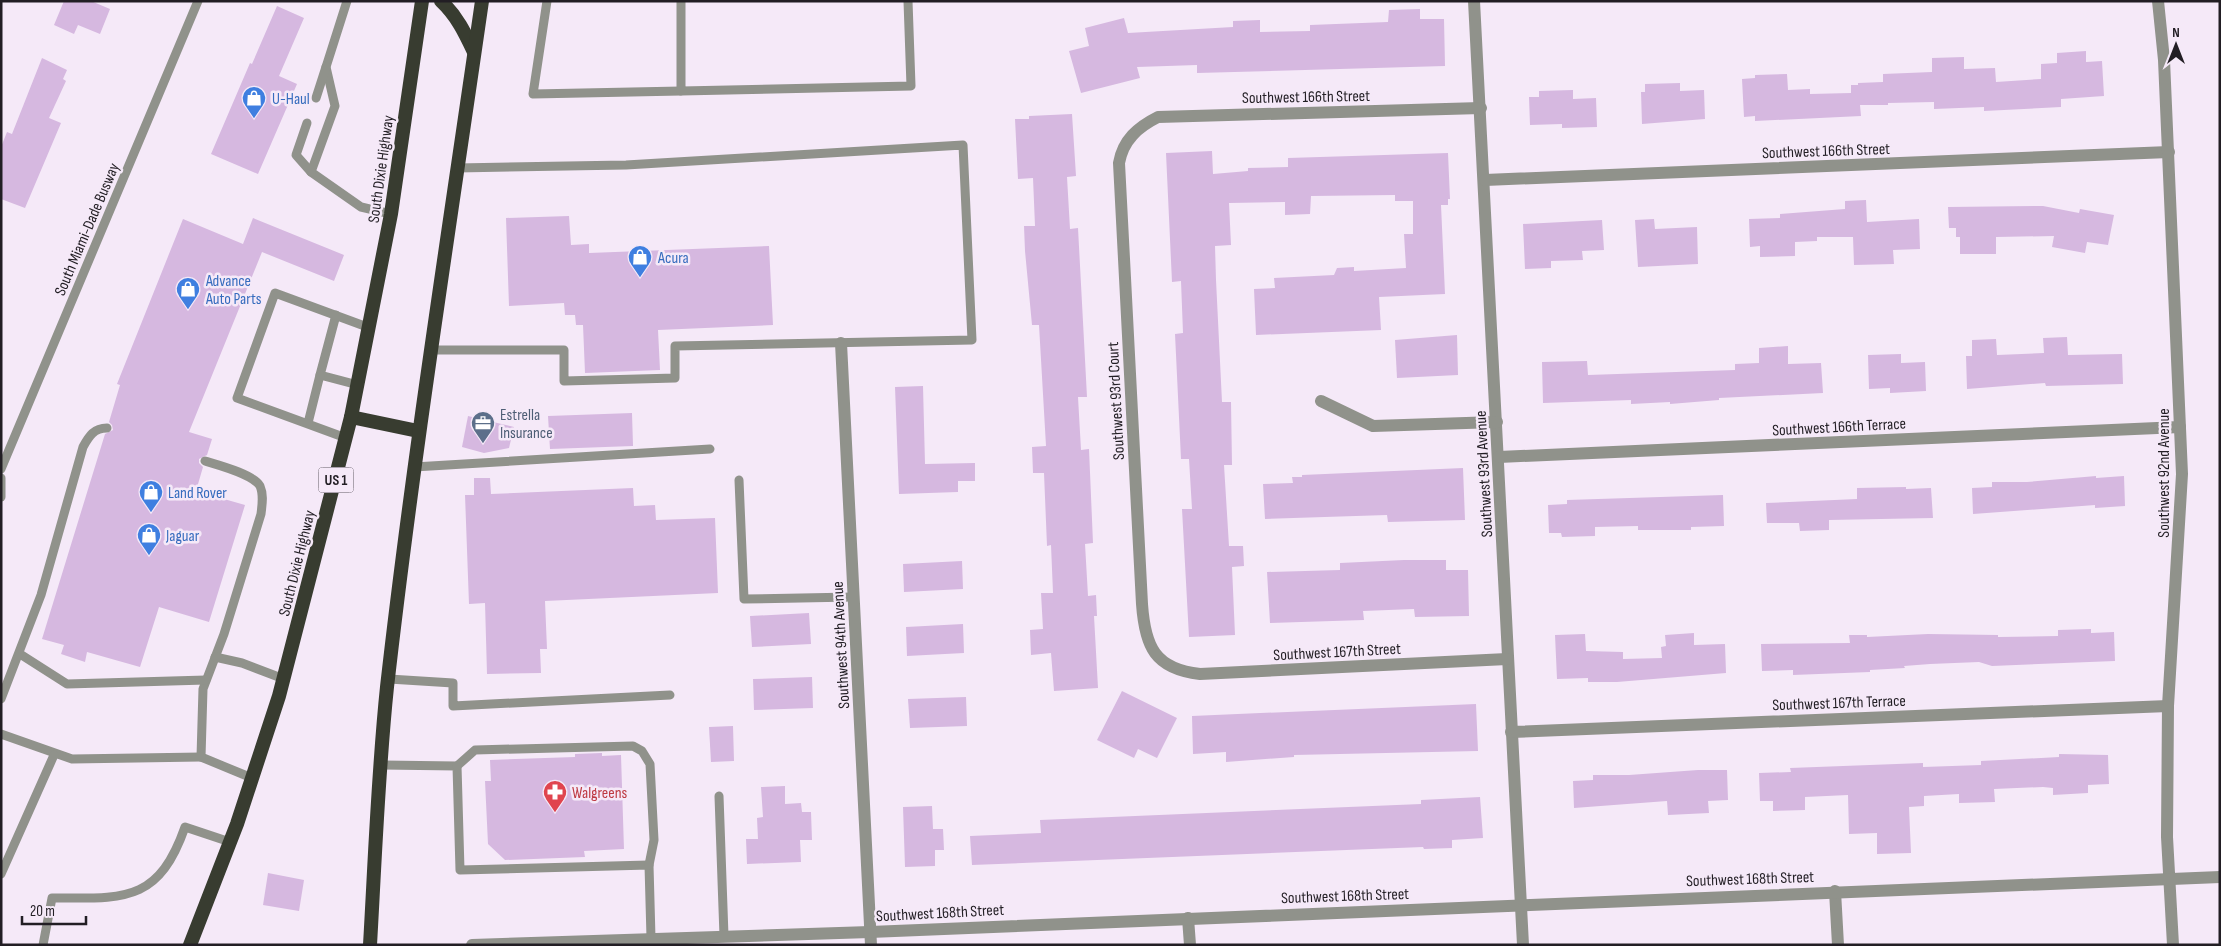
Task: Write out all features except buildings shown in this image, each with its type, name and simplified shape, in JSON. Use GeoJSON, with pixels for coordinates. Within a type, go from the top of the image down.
{"type":"FeatureCollection","features":[{"type":"Feature","properties":{"kind":"highway","name":"South Dixie Highway"},"geometry":{"type":"LineString","coordinates":[[190,945],[230,842],[284,679],[352,417],[391,214],[422,1]]}},
{"type":"Feature","properties":{"kind":"highway"},"geometry":{"type":"LineString","coordinates":[[441,1],[462,26],[474,53]]}},
{"type":"Feature","properties":{"kind":"highway"},"geometry":{"type":"LineString","coordinates":[[370,945],[389,679],[418,431],[482,1]]}},
{"type":"Feature","properties":{"kind":"highway"},"geometry":{"type":"LineString","coordinates":[[352,417],[418,431]]}},
{"type":"Feature","properties":{"kind":"street","name":"Southwest 93rd Avenue"},"geometry":{"type":"LineString","coordinates":[[1474,1],[1499,458],[1522,945]]}},
{"type":"Feature","properties":{"kind":"street","name":"Southwest 92nd Avenue"},"geometry":{"type":"LineString","coordinates":[[2158,1],[2163,38],[2169,152],[2182,474],[2168,706],[2167,837],[2173,945]]}},
{"type":"Feature","properties":{"kind":"street","name":"Southwest 166th Street"},"geometry":{"type":"LineString","coordinates":[[1136,130],[1158,117],[1166,116],[1481,108]]}},
{"type":"Feature","properties":{"kind":"street","name":"Southwest 93rd Court"},"geometry":{"type":"LineString","coordinates":[[1136,130],[1124,146],[1119,163],[1142,604],[1148,644],[1154,654],[1169,667]]}},
{"type":"Feature","properties":{"kind":"street","name":"Southwest 166th Street"},"geometry":{"type":"LineString","coordinates":[[1484,180],[2169,152]]}},
{"type":"Feature","properties":{"kind":"street","name":"Southwest 94th Avenue"},"geometry":{"type":"LineString","coordinates":[[841,343],[871,945]]}},
{"type":"Feature","properties":{"kind":"street"},"geometry":{"type":"LineString","coordinates":[[1321,402],[1373,426],[1497,422]]}},
{"type":"Feature","properties":{"kind":"street","name":"Southwest 166th Terrace"},"geometry":{"type":"LineString","coordinates":[[1499,458],[2180,427]]}},
{"type":"Feature","properties":{"kind":"street","name":"Southwest 167th Street"},"geometry":{"type":"LineString","coordinates":[[1169,667],[1184,672],[1200,674],[1507,659]]}},
{"type":"Feature","properties":{"kind":"street","name":"Southwest 167th Terrace"},"geometry":{"type":"LineString","coordinates":[[1511,732],[2168,706]]}},
{"type":"Feature","properties":{"kind":"street","name":"Southwest 168th Street"},"geometry":{"type":"LineString","coordinates":[[472,945],[870,932],[1834,891],[2220,877]]}},
{"type":"Feature","properties":{"kind":"street"},"geometry":{"type":"LineString","coordinates":[[1834,891],[1838,945]]}},
{"type":"Feature","properties":{"kind":"street"},"geometry":{"type":"LineString","coordinates":[[1188,918],[1190,945]]}},
{"type":"Feature","properties":{"kind":"lane","name":"South Miami-Dade Busway"},"geometry":{"type":"LineString","coordinates":[[1,469],[198,1]]}},
{"type":"Feature","properties":{"kind":"lane"},"geometry":{"type":"LineString","coordinates":[[316,98],[347,1]]}},
{"type":"Feature","properties":{"kind":"lane"},"geometry":{"type":"LineString","coordinates":[[547,1],[533,94],[912,86],[908,1]]}},
{"type":"Feature","properties":{"kind":"lane"},"geometry":{"type":"LineString","coordinates":[[682,1],[682,91]]}},
{"type":"Feature","properties":{"kind":"lane"},"geometry":{"type":"LineString","coordinates":[[310,172],[335,106],[326,67]]}},
{"type":"Feature","properties":{"kind":"lane"},"geometry":{"type":"LineString","coordinates":[[307,122],[296,155],[310,172],[361,207],[391,214]]}},
{"type":"Feature","properties":{"kind":"lane"},"geometry":{"type":"LineString","coordinates":[[430,350],[564,350],[564,381],[675,378],[675,346],[972,340],[963,145],[626,165],[457,168]]}},
{"type":"Feature","properties":{"kind":"lane"},"geometry":{"type":"LineString","coordinates":[[346,438],[237,398],[275,293],[370,328]]}},
{"type":"Feature","properties":{"kind":"lane"},"geometry":{"type":"LineString","coordinates":[[308,423],[336,315]]}},
{"type":"Feature","properties":{"kind":"lane"},"geometry":{"type":"LineString","coordinates":[[320,375],[358,385]]}},
{"type":"Feature","properties":{"kind":"lane"},"geometry":{"type":"LineString","coordinates":[[1,699],[20,654],[41,595],[83,447],[88,437],[95,430],[107,428]]}},
{"type":"Feature","properties":{"kind":"lane"},"geometry":{"type":"LineString","coordinates":[[414,466],[710,449]]}},
{"type":"Feature","properties":{"kind":"lane"},"geometry":{"type":"LineString","coordinates":[[201,757],[203,689],[261,514],[263,498],[260,485],[249,477],[205,461]]}},
{"type":"Feature","properties":{"kind":"lane"},"geometry":{"type":"LineString","coordinates":[[1,478],[1,497]]}},
{"type":"Feature","properties":{"kind":"lane"},"geometry":{"type":"LineString","coordinates":[[739,480],[744,599],[853,597]]}},
{"type":"Feature","properties":{"kind":"lane"},"geometry":{"type":"LineString","coordinates":[[20,654],[68,684],[206,680]]}},
{"type":"Feature","properties":{"kind":"lane"},"geometry":{"type":"LineString","coordinates":[[215,657],[284,679]]}},
{"type":"Feature","properties":{"kind":"lane"},"geometry":{"type":"LineString","coordinates":[[389,679],[453,683],[453,706],[670,695]]}},
{"type":"Feature","properties":{"kind":"lane"},"geometry":{"type":"LineString","coordinates":[[1,734],[54,755],[72,759],[201,757],[252,778]]}},
{"type":"Feature","properties":{"kind":"lane"},"geometry":{"type":"LineString","coordinates":[[382,765],[457,766],[475,750],[624,744],[642,751],[650,764],[654,840],[649,865],[651,938]]}},
{"type":"Feature","properties":{"kind":"lane"},"geometry":{"type":"LineString","coordinates":[[1,874],[54,755]]}},
{"type":"Feature","properties":{"kind":"lane"},"geometry":{"type":"LineString","coordinates":[[457,766],[460,870],[649,865]]}},
{"type":"Feature","properties":{"kind":"lane"},"geometry":{"type":"LineString","coordinates":[[719,796],[724,936]]}},
{"type":"Feature","properties":{"kind":"lane"},"geometry":{"type":"LineString","coordinates":[[43,945],[52,898],[104,898],[126,895],[143,887],[154,881],[168,866],[184,827],[230,842]]}},
{"type":"Feature","properties":{"kind":"place","name":"U-Haul"},"geometry":{"type":"Point","coordinates":[254,119]}},
{"type":"Feature","properties":{"kind":"place","name":"Acura"},"geometry":{"type":"Point","coordinates":[640,278]}},
{"type":"Feature","properties":{"kind":"place","name":"Advance Auto Parts"},"geometry":{"type":"Point","coordinates":[188,310]}},
{"type":"Feature","properties":{"kind":"place","name":"Estrella Insurance"},"geometry":{"type":"Point","coordinates":[483,444]}},
{"type":"Feature","properties":{"kind":"place","name":"Land Rover"},"geometry":{"type":"Point","coordinates":[151,513]}},
{"type":"Feature","properties":{"kind":"place","name":"Jaguar"},"geometry":{"type":"Point","coordinates":[149,556]}},
{"type":"Feature","properties":{"kind":"place","name":"Walgreens"},"geometry":{"type":"Point","coordinates":[555,813]}}]}
